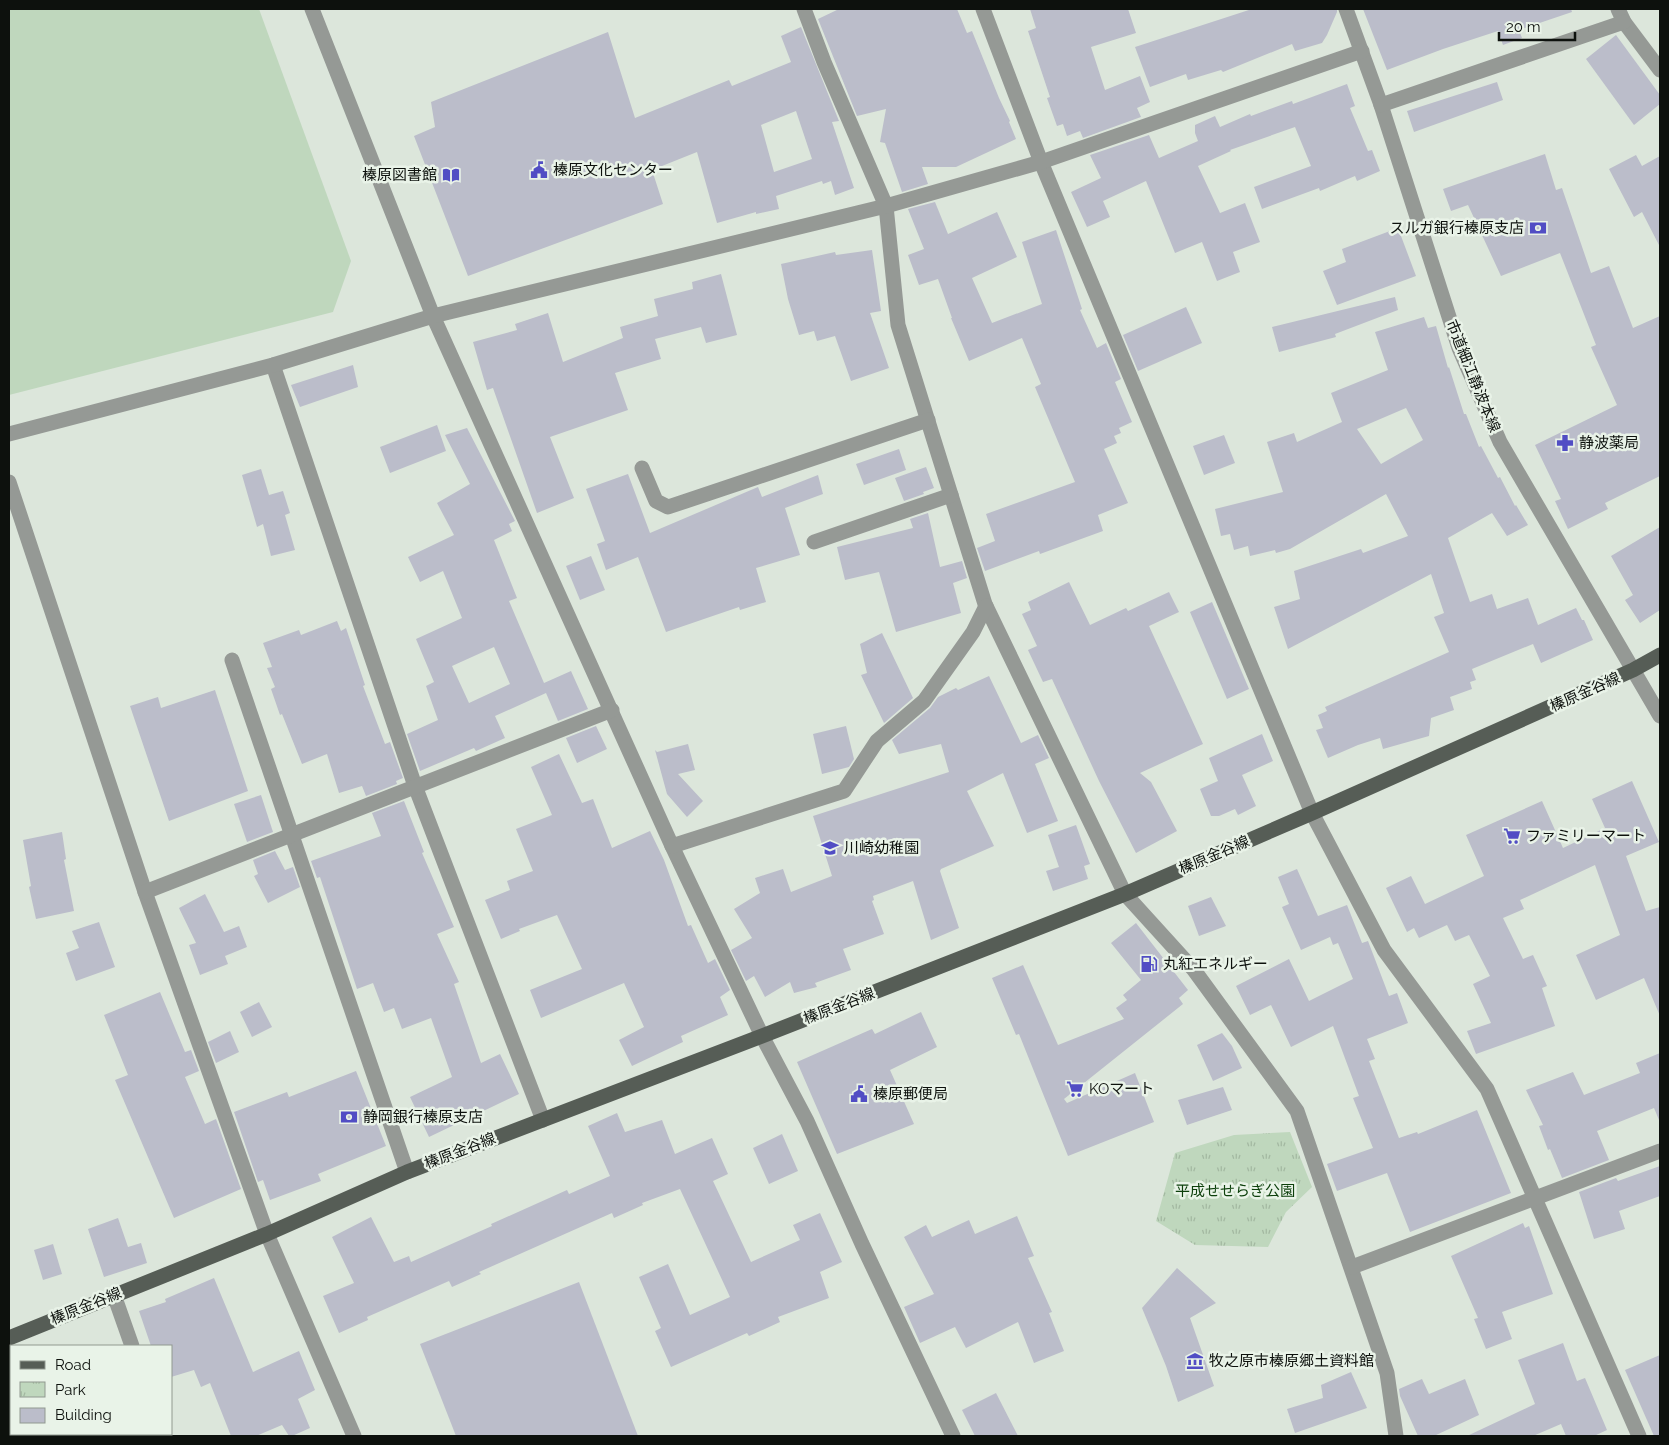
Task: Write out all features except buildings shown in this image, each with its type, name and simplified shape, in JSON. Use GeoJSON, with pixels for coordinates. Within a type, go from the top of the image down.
{"type":"FeatureCollection","features":[{"type":"Feature","properties":{"kind":"main road","name":"榛原金谷線"},"geometry":{"type":"LineString","coordinates":[[9,1338],[267,1234],[407,1172],[1125,894],[1633,670],[1660,655]]}},
{"type":"Feature","properties":{"kind":"street"},"geometry":{"type":"LineString","coordinates":[[312,9],[433,316],[672,846],[762,1036],[807,1121],[862,1244],[953,1436]]}},
{"type":"Feature","properties":{"kind":"street"},"geometry":{"type":"LineString","coordinates":[[804,9],[824,62],[886,206],[898,324],[986,606],[1125,894],[1194,970],[1297,1111],[1387,1372],[1396,1436]]}},
{"type":"Feature","properties":{"kind":"street"},"geometry":{"type":"LineString","coordinates":[[982,9],[1041,162],[1312,813],[1384,950],[1488,1089],[1639,1436]]}},
{"type":"Feature","properties":{"kind":"street","name":"市道細江静波本線"},"geometry":{"type":"LineString","coordinates":[[1346,9],[1381,105],[1459,348],[1500,442],[1660,716]]}},
{"type":"Feature","properties":{"kind":"street"},"geometry":{"type":"LineString","coordinates":[[1381,105],[1621,15],[1660,70]]}},
{"type":"Feature","properties":{"kind":"street"},"geometry":{"type":"LineString","coordinates":[[9,434],[273,365],[433,316],[886,206],[1041,162],[1362,51]]}},
{"type":"Feature","properties":{"kind":"street"},"geometry":{"type":"LineString","coordinates":[[273,365],[415,786],[543,1120]]}},
{"type":"Feature","properties":{"kind":"street"},"geometry":{"type":"LineString","coordinates":[[642,468],[656,501],[668,507],[928,420]]}},
{"type":"Feature","properties":{"kind":"street"},"geometry":{"type":"LineString","coordinates":[[9,482],[145,892],[267,1234],[354,1436]]}},
{"type":"Feature","properties":{"kind":"street"},"geometry":{"type":"LineString","coordinates":[[814,542],[951,495]]}},
{"type":"Feature","properties":{"kind":"street"},"geometry":{"type":"LineString","coordinates":[[672,846],[844,791],[877,741],[924,701],[973,632],[986,606]]}},
{"type":"Feature","properties":{"kind":"street"},"geometry":{"type":"LineString","coordinates":[[232,660],[407,1172]]}},
{"type":"Feature","properties":{"kind":"street"},"geometry":{"type":"LineString","coordinates":[[145,892],[612,710]]}},
{"type":"Feature","properties":{"kind":"street"},"geometry":{"type":"LineString","coordinates":[[1352,1267],[1660,1152]]}},
{"type":"Feature","properties":{"kind":"street"},"geometry":{"type":"LineString","coordinates":[[114,1295],[132,1345]]}},
{"type":"Feature","properties":{"kind":"green space"},"geometry":{"type":"Polygon","coordinates":[[[9,9],[259,9],[351,261],[333,312],[9,395],[9,9]]]}},
{"type":"Feature","properties":{"kind":"green space","name":"平成せせらぎ公園"},"geometry":{"type":"Polygon","coordinates":[[[1290,1132],[1312,1187],[1286,1212],[1268,1247],[1195,1245],[1156,1221],[1175,1153],[1234,1135],[1290,1132]]]}},
{"type":"Feature","properties":{"kind":"place","name":"榛原文化センター"},"geometry":{"type":"Point","coordinates":[539,170]}},
{"type":"Feature","properties":{"kind":"place","name":"榛原図書館"},"geometry":{"type":"Point","coordinates":[451,175]}},
{"type":"Feature","properties":{"kind":"place","name":"スルガ銀行榛原支店"},"geometry":{"type":"Point","coordinates":[1538,228]}},
{"type":"Feature","properties":{"kind":"place","name":"静波薬局"},"geometry":{"type":"Point","coordinates":[1565,443]}},
{"type":"Feature","properties":{"kind":"place","name":"ファミリーマート"},"geometry":{"type":"Point","coordinates":[1512,836]}},
{"type":"Feature","properties":{"kind":"place","name":"川崎幼稚園"},"geometry":{"type":"Point","coordinates":[830,848]}},
{"type":"Feature","properties":{"kind":"place","name":"丸紅エネルギー"},"geometry":{"type":"Point","coordinates":[1149,964]}},
{"type":"Feature","properties":{"kind":"place","name":"KOマート"},"geometry":{"type":"Point","coordinates":[1075,1089]}},
{"type":"Feature","properties":{"kind":"place","name":"榛原郵便局"},"geometry":{"type":"Point","coordinates":[859,1094]}},
{"type":"Feature","properties":{"kind":"place","name":"静岡銀行榛原支店"},"geometry":{"type":"Point","coordinates":[349,1117]}},
{"type":"Feature","properties":{"kind":"place","name":"牧之原市榛原郷土資料館"},"geometry":{"type":"Point","coordinates":[1195,1361]}}]}
